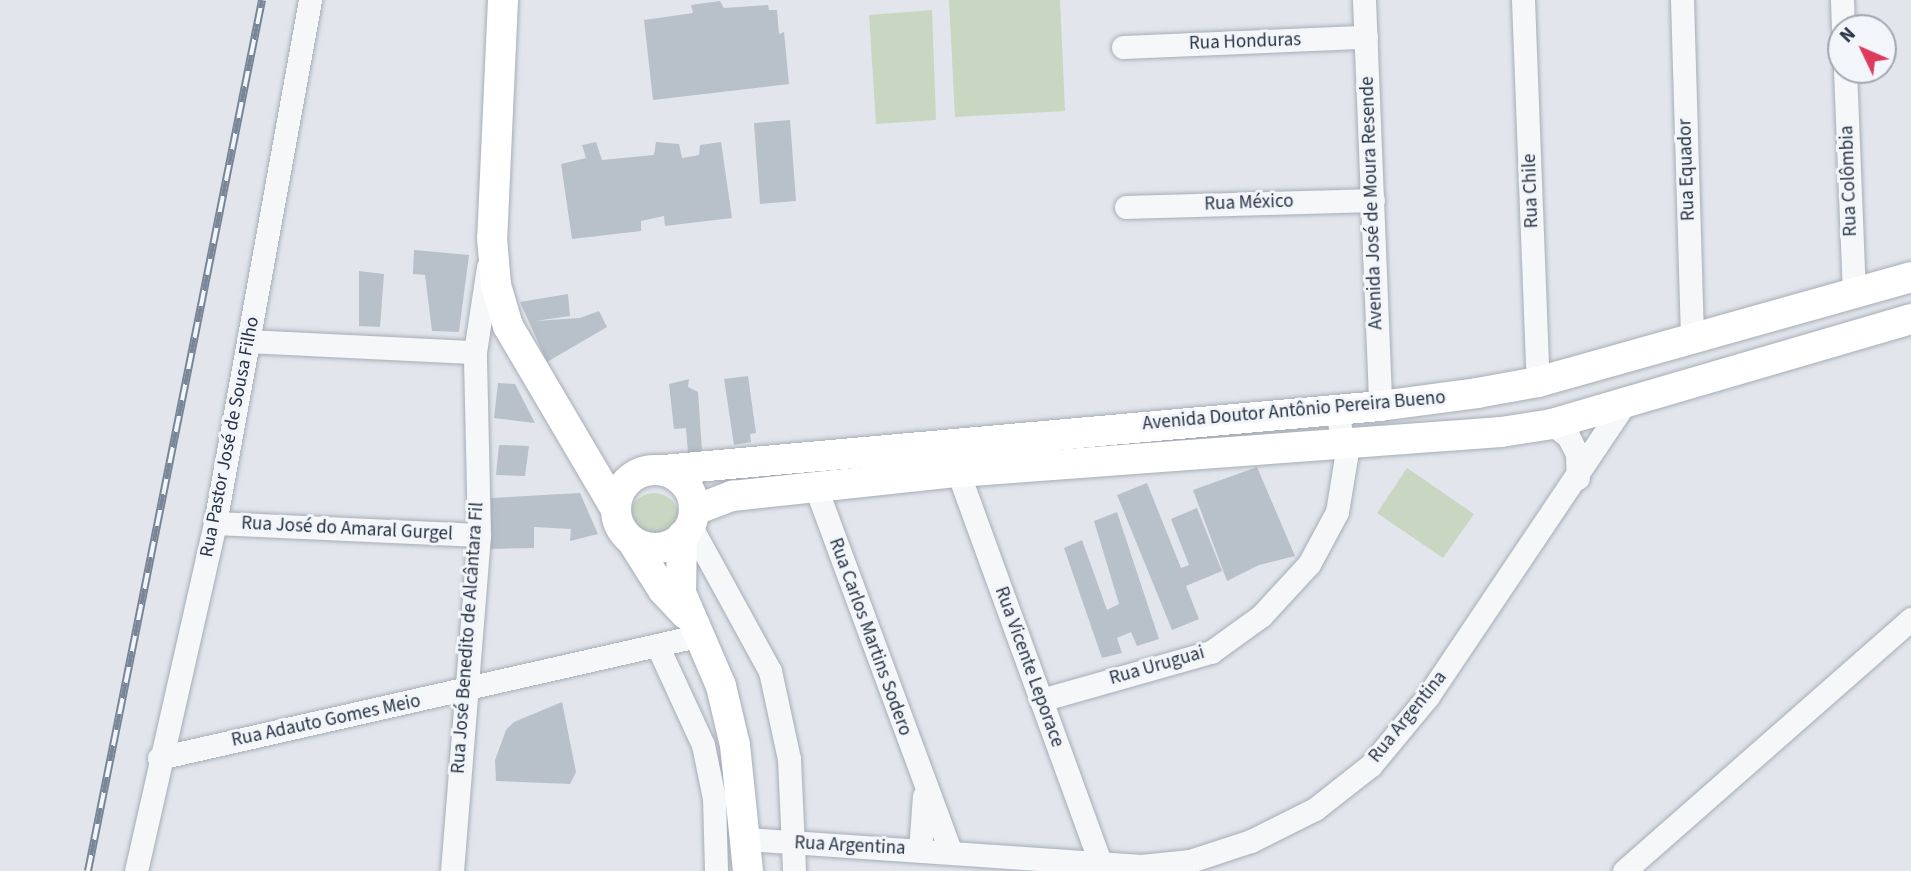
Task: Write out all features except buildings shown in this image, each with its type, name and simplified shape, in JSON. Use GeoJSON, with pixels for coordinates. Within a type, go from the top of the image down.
{"type":"FeatureCollection","features":[{"type":"Feature","properties":{"kind":"main road"},"geometry":{"type":"LineString","coordinates":[[503,0],[492,238],[496,285],[508,326],[581,443],[616,509],[619,524],[663,590],[693,626]]}},
{"type":"Feature","properties":{"kind":"main road","name":"Avenida Doutor Antônio Pereira Bueno"},"geometry":{"type":"LineString","coordinates":[[650,472],[1336,407],[1380,406],[1538,382],[1911,277]]}},
{"type":"Feature","properties":{"kind":"main road"},"geometry":{"type":"LineString","coordinates":[[1852,293],[1881,308],[1887,329],[1835,321],[1852,293]]}},
{"type":"Feature","properties":{"kind":"main road","name":"Avenida Doutor Antônio Pereira Bueno"},"geometry":{"type":"LineString","coordinates":[[689,524],[732,496],[958,472],[1345,440],[1501,432],[1552,424],[1628,398],[1887,329]]}},
{"type":"Feature","properties":{"kind":"main road"},"geometry":{"type":"LineString","coordinates":[[581,443],[616,471],[650,472],[680,477],[692,493],[689,524],[679,568],[693,626],[724,698],[735,745],[748,871]]}},
{"type":"Feature","properties":{"kind":"main road"},"geometry":{"type":"LineString","coordinates":[[616,509],[625,485],[650,472]]}},
{"type":"Feature","properties":{"kind":"main road"},"geometry":{"type":"LineString","coordinates":[[632,541],[650,548],[670,546],[689,524]]}},
{"type":"Feature","properties":{"kind":"street","name":"Rua Pastor José de Sousa Filho"},"geometry":{"type":"LineString","coordinates":[[136,871],[159,758],[215,523],[310,0]]}},
{"type":"Feature","properties":{"kind":"street","name":"Avenida José de Moura Resende"},"geometry":{"type":"LineString","coordinates":[[1364,0],[1380,406]]}},
{"type":"Feature","properties":{"kind":"street","name":"Rua Chile"},"geometry":{"type":"LineString","coordinates":[[1523,0],[1538,382]]}},
{"type":"Feature","properties":{"kind":"street","name":"Rua Equador"},"geometry":{"type":"LineString","coordinates":[[1682,0],[1692,339]]}},
{"type":"Feature","properties":{"kind":"street","name":"Rua Honduras"},"geometry":{"type":"LineString","coordinates":[[1124,47],[1366,37]]}},
{"type":"Feature","properties":{"kind":"street","name":"Rua Colômbia"},"geometry":{"type":"LineString","coordinates":[[1845,84],[1852,293]]}},
{"type":"Feature","properties":{"kind":"street","name":"Rua México"},"geometry":{"type":"LineString","coordinates":[[1126,206],[1373,200]]}},
{"type":"Feature","properties":{"kind":"street","name":"Rua José Benedito de Alcântara Fil"},"geometry":{"type":"LineString","coordinates":[[452,871],[479,535],[475,352],[492,238]]}},
{"type":"Feature","properties":{"kind":"street"},"geometry":{"type":"LineString","coordinates":[[248,341],[475,352]]}},
{"type":"Feature","properties":{"kind":"street","name":"Rua Argentina"},"geometry":{"type":"LineString","coordinates":[[746,839],[950,851],[988,862],[1190,866],[1251,841],[1315,809],[1371,765],[1428,696],[1578,478],[1628,398]]}},
{"type":"Feature","properties":{"kind":"street","name":"Rua Uruguai"},"geometry":{"type":"LineString","coordinates":[[1041,700],[1211,652],[1261,616],[1309,564],[1337,512],[1345,473],[1345,440],[1336,407]]}},
{"type":"Feature","properties":{"kind":"street"},"geometry":{"type":"LineString","coordinates":[[1552,424],[1568,436],[1577,454],[1578,478]]}},
{"type":"Feature","properties":{"kind":"street","name":"Rua Vicente Leporace"},"geometry":{"type":"LineString","coordinates":[[958,472],[1100,863]]}},
{"type":"Feature","properties":{"kind":"street","name":"Rua Carlos Martins Sodero"},"geometry":{"type":"LineString","coordinates":[[816,488],[950,851]]}},
{"type":"Feature","properties":{"kind":"street","name":"Rua José do Amaral Gurgel"},"geometry":{"type":"LineString","coordinates":[[215,523],[479,535]]}},
{"type":"Feature","properties":{"kind":"street"},"geometry":{"type":"LineString","coordinates":[[689,524],[770,671],[789,759],[795,843],[793,871]]}},
{"type":"Feature","properties":{"kind":"street"},"geometry":{"type":"LineString","coordinates":[[1624,871],[1911,620]]}},
{"type":"Feature","properties":{"kind":"street","name":"Rua Adauto Gomes Meio"},"geometry":{"type":"LineString","coordinates":[[159,758],[658,647],[693,626]]}},
{"type":"Feature","properties":{"kind":"street"},"geometry":{"type":"LineString","coordinates":[[658,647],[703,746],[714,798],[716,871]]}},
{"type":"Feature","properties":{"kind":"street","name":"Rua Carlos Martins Sodero"},"geometry":{"type":"LineString","coordinates":[[920,850],[924,786]]}},
{"type":"Feature","properties":{"kind":"green space"},"geometry":{"type":"Polygon","coordinates":[[[949,0],[1060,0],[1065,111],[955,117],[949,0]]]}},
{"type":"Feature","properties":{"kind":"green space"},"geometry":{"type":"Polygon","coordinates":[[[932,10],[936,120],[876,124],[869,15],[932,10]]]}},
{"type":"Feature","properties":{"kind":"green space"},"geometry":{"type":"Polygon","coordinates":[[[1407,468],[1474,514],[1443,558],[1377,513],[1407,468]]]}},
{"type":"Feature","properties":{"kind":"green space"},"geometry":{"type":"Polygon","coordinates":[[[654,493],[672,500],[679,518],[672,536],[654,543],[636,536],[629,518],[636,500],[654,493]]]}},
{"type":"Feature","properties":{"kind":"railway"},"geometry":{"type":"LineString","coordinates":[[88,871],[262,0]]}}]}
